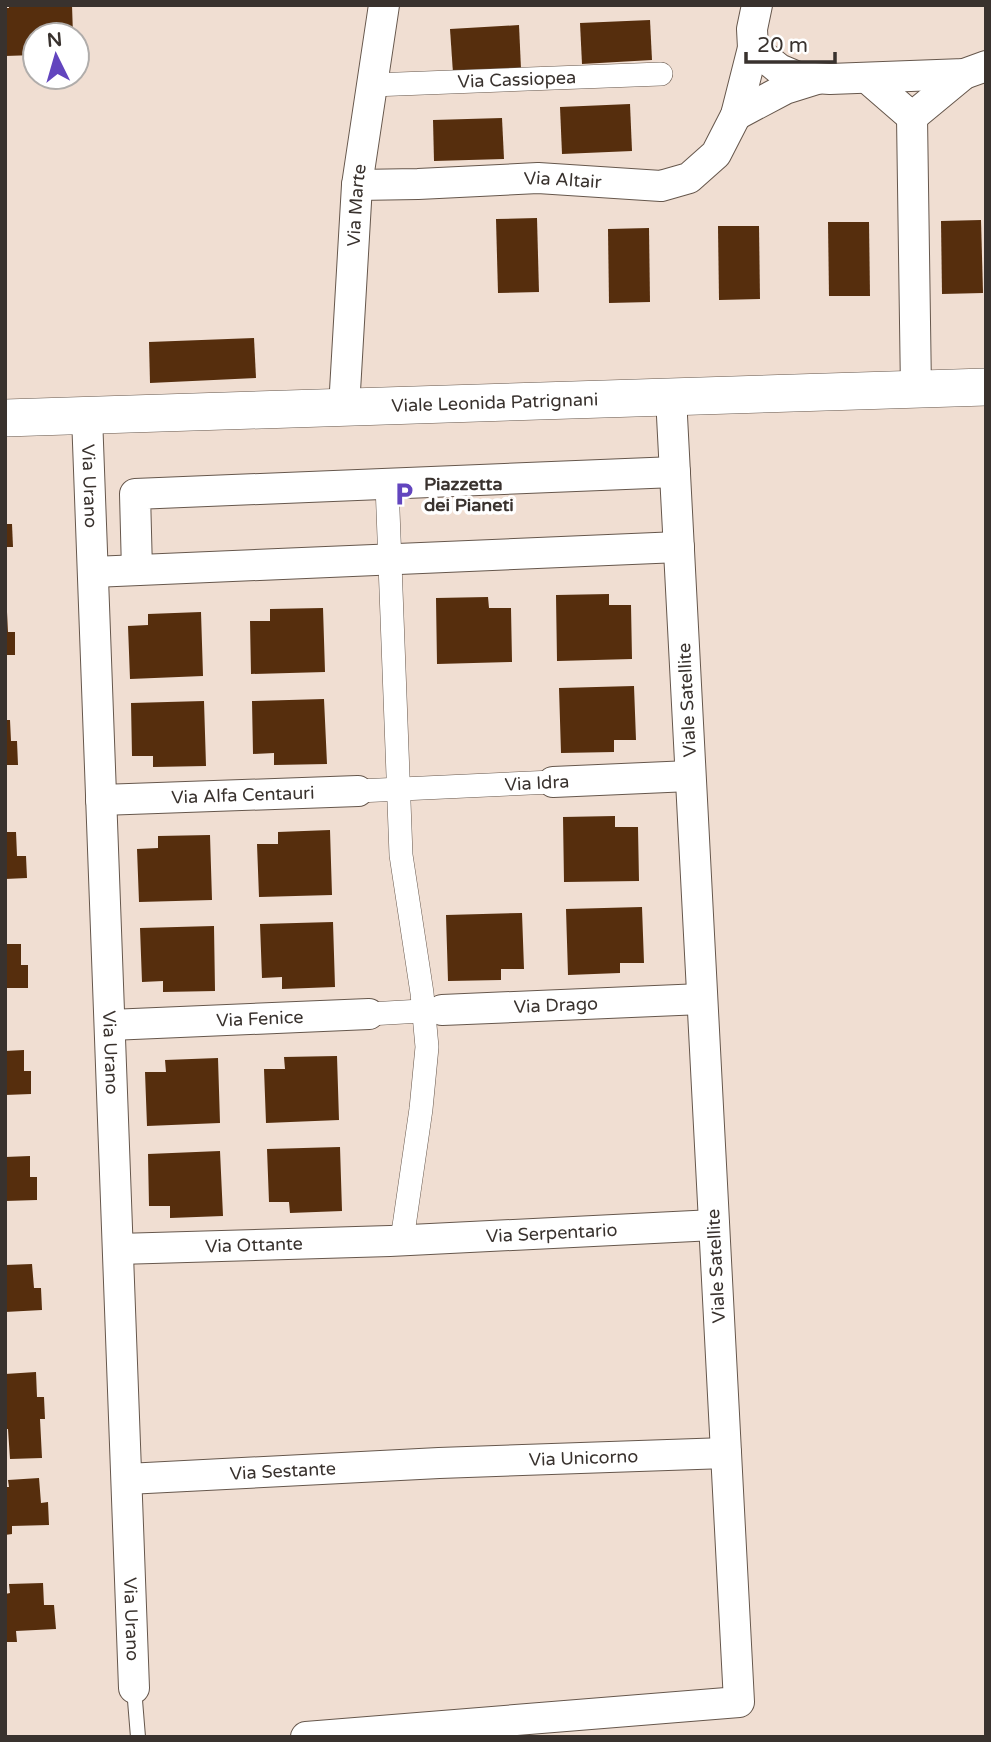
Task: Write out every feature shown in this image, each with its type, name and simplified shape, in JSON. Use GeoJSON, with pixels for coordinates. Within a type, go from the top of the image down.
{"type":"FeatureCollection","features":[{"type":"Feature","properties":{"kind":"street","name":"Via Marte"},"geometry":{"type":"LineString","coordinates":[[344,408],[357,185],[384,5]]}},
{"type":"Feature","properties":{"kind":"street","name":"Via Altair"},"geometry":{"type":"LineString","coordinates":[[357,185],[538,178],[661,186],[689,178],[716,154],[736,115],[753,48],[752,29],[757,5]]}},
{"type":"Feature","properties":{"kind":"street"},"geometry":{"type":"LineString","coordinates":[[753,48],[779,69],[797,77],[817,79],[975,70]]}},
{"type":"Feature","properties":{"kind":"street"},"geometry":{"type":"LineString","coordinates":[[912,117],[975,70]]}},
{"type":"Feature","properties":{"kind":"street","name":"Via Cassiopea"},"geometry":{"type":"LineString","coordinates":[[372,85],[661,74]]}},
{"type":"Feature","properties":{"kind":"street"},"geometry":{"type":"LineString","coordinates":[[867,78],[912,117],[916,390]]}},
{"type":"Feature","properties":{"kind":"street"},"geometry":{"type":"LineString","coordinates":[[736,115],[785,89],[817,79]]}},
{"type":"Feature","properties":{"kind":"street","name":"Viale Leonida Patrignani"},"geometry":{"type":"LineString","coordinates":[[5,418],[986,387]]}},
{"type":"Feature","properties":{"kind":"street","name":"Viale Satellite"},"geometry":{"type":"LineString","coordinates":[[306,1737],[739,1702],[671,397]]}},
{"type":"Feature","properties":{"kind":"street","name":"Via Urano"},"geometry":{"type":"LineString","coordinates":[[87,416],[134,1688]]}},
{"type":"Feature","properties":{"kind":"street"},"geometry":{"type":"LineString","coordinates":[[137,570],[135,495],[675,472]]}},
{"type":"Feature","properties":{"kind":"street"},"geometry":{"type":"LineString","coordinates":[[387,484],[390,559],[380,790],[401,855],[425,1011],[426,1047],[414,1161],[396,1240]]}},
{"type":"Feature","properties":{"kind":"street"},"geometry":{"type":"LineString","coordinates":[[93,572],[679,547]]}},
{"type":"Feature","properties":{"kind":"street","name":"Via Idra"},"geometry":{"type":"LineString","coordinates":[[380,790],[690,776]]}},
{"type":"Feature","properties":{"kind":"street","name":"Via Alfa Centauri"},"geometry":{"type":"LineString","coordinates":[[101,800],[380,790]]}},
{"type":"Feature","properties":{"kind":"street","name":"Via Drago"},"geometry":{"type":"LineString","coordinates":[[425,1011],[702,999]]}},
{"type":"Feature","properties":{"kind":"street","name":"Via Fenice"},"geometry":{"type":"LineString","coordinates":[[110,1026],[425,1011]]}},
{"type":"Feature","properties":{"kind":"street","name":"Via Serpentario"},"geometry":{"type":"LineString","coordinates":[[396,1240],[714,1226]]}},
{"type":"Feature","properties":{"kind":"street","name":"Via Ottante"},"geometry":{"type":"LineString","coordinates":[[118,1249],[396,1240]]}},
{"type":"Feature","properties":{"kind":"street","name":"Via Unicorno"},"geometry":{"type":"LineString","coordinates":[[439,1463],[726,1453]]}},
{"type":"Feature","properties":{"kind":"street","name":"Via Sestante"},"geometry":{"type":"LineString","coordinates":[[127,1479],[439,1463]]}},
{"type":"Feature","properties":{"kind":"lane"},"geometry":{"type":"LineString","coordinates":[[134,1688],[138,1737]]}},
{"type":"Feature","properties":{"kind":"building"},"geometry":{"type":"Polygon","coordinates":[[[9,5],[72,5],[73,21],[21,21],[21,55],[5,56],[5,8],[9,8],[9,5]]]}},
{"type":"Feature","properties":{"kind":"building"},"geometry":{"type":"Polygon","coordinates":[[[650,20],[652,60],[582,64],[580,23],[650,20]]]}},
{"type":"Feature","properties":{"kind":"building"},"geometry":{"type":"Polygon","coordinates":[[[519,25],[521,69],[453,73],[450,29],[519,25]]]}},
{"type":"Feature","properties":{"kind":"building"},"geometry":{"type":"Polygon","coordinates":[[[630,104],[632,151],[562,154],[560,107],[630,104]]]}},
{"type":"Feature","properties":{"kind":"building"},"geometry":{"type":"Polygon","coordinates":[[[502,118],[504,159],[434,161],[433,120],[502,118]]]}},
{"type":"Feature","properties":{"kind":"building"},"geometry":{"type":"Polygon","coordinates":[[[537,218],[539,292],[498,293],[496,219],[537,218]]]}},
{"type":"Feature","properties":{"kind":"building"},"geometry":{"type":"Polygon","coordinates":[[[981,220],[983,293],[942,294],[941,221],[981,220]]]}},
{"type":"Feature","properties":{"kind":"building"},"geometry":{"type":"Polygon","coordinates":[[[828,222],[869,222],[870,296],[829,296],[828,222]]]}},
{"type":"Feature","properties":{"kind":"building"},"geometry":{"type":"Polygon","coordinates":[[[718,226],[759,226],[760,299],[719,300],[718,226]]]}},
{"type":"Feature","properties":{"kind":"building"},"geometry":{"type":"Polygon","coordinates":[[[649,228],[650,302],[609,303],[608,229],[649,228]]]}},
{"type":"Feature","properties":{"kind":"building"},"geometry":{"type":"Polygon","coordinates":[[[254,338],[256,378],[150,383],[149,342],[254,338]]]}},
{"type":"Feature","properties":{"kind":"building"},"geometry":{"type":"Polygon","coordinates":[[[5,524],[12,524],[13,547],[5,547],[5,524]]]}},
{"type":"Feature","properties":{"kind":"building"},"geometry":{"type":"Polygon","coordinates":[[[609,594],[609,605],[631,605],[632,659],[557,661],[556,595],[609,594]]]}},
{"type":"Feature","properties":{"kind":"building"},"geometry":{"type":"Polygon","coordinates":[[[488,597],[489,608],[511,608],[512,662],[437,664],[436,598],[488,597]]]}},
{"type":"Feature","properties":{"kind":"building"},"geometry":{"type":"Polygon","coordinates":[[[323,608],[325,672],[251,674],[250,621],[270,621],[270,609],[323,608]]]}},
{"type":"Feature","properties":{"kind":"building"},"geometry":{"type":"Polygon","coordinates":[[[5,612],[8,632],[15,632],[15,655],[5,655],[5,612]]]}},
{"type":"Feature","properties":{"kind":"building"},"geometry":{"type":"Polygon","coordinates":[[[201,612],[203,676],[130,679],[128,626],[148,625],[148,614],[201,612]]]}},
{"type":"Feature","properties":{"kind":"building"},"geometry":{"type":"Polygon","coordinates":[[[634,686],[636,740],[614,740],[614,752],[561,753],[559,688],[634,686]]]}},
{"type":"Feature","properties":{"kind":"building"},"geometry":{"type":"Polygon","coordinates":[[[324,699],[327,764],[274,765],[274,753],[253,754],[252,701],[324,699]]]}},
{"type":"Feature","properties":{"kind":"building"},"geometry":{"type":"Polygon","coordinates":[[[204,701],[206,766],[153,767],[153,756],[132,756],[131,703],[204,701]]]}},
{"type":"Feature","properties":{"kind":"building"},"geometry":{"type":"Polygon","coordinates":[[[5,720],[10,720],[11,741],[17,741],[18,765],[5,765],[5,720]]]}},
{"type":"Feature","properties":{"kind":"building"},"geometry":{"type":"Polygon","coordinates":[[[615,816],[615,827],[638,827],[639,881],[564,882],[563,817],[615,816]]]}},
{"type":"Feature","properties":{"kind":"building"},"geometry":{"type":"Polygon","coordinates":[[[330,830],[332,895],[259,897],[257,844],[278,844],[278,832],[330,830]]]}},
{"type":"Feature","properties":{"kind":"building"},"geometry":{"type":"Polygon","coordinates":[[[5,832],[16,832],[17,856],[26,856],[27,878],[5,879],[5,832]]]}},
{"type":"Feature","properties":{"kind":"building"},"geometry":{"type":"Polygon","coordinates":[[[210,835],[212,900],[139,902],[137,849],[158,848],[158,836],[210,835]]]}},
{"type":"Feature","properties":{"kind":"building"},"geometry":{"type":"Polygon","coordinates":[[[642,907],[644,963],[620,963],[620,973],[568,975],[566,909],[642,907]]]}},
{"type":"Feature","properties":{"kind":"building"},"geometry":{"type":"Polygon","coordinates":[[[522,913],[524,969],[501,969],[501,980],[448,981],[446,915],[522,913]]]}},
{"type":"Feature","properties":{"kind":"building"},"geometry":{"type":"Polygon","coordinates":[[[333,922],[335,987],[282,989],[282,977],[262,978],[260,924],[333,922]]]}},
{"type":"Feature","properties":{"kind":"building"},"geometry":{"type":"Polygon","coordinates":[[[214,926],[215,991],[163,992],[163,981],[142,982],[140,928],[214,926]]]}},
{"type":"Feature","properties":{"kind":"building"},"geometry":{"type":"Polygon","coordinates":[[[5,944],[21,944],[21,965],[28,965],[28,988],[5,988],[5,944]]]}},
{"type":"Feature","properties":{"kind":"building"},"geometry":{"type":"Polygon","coordinates":[[[24,1050],[24,1071],[31,1071],[31,1094],[5,1095],[5,1051],[24,1050]]]}},
{"type":"Feature","properties":{"kind":"building"},"geometry":{"type":"Polygon","coordinates":[[[337,1056],[339,1120],[266,1123],[264,1069],[285,1069],[284,1057],[337,1056]]]}},
{"type":"Feature","properties":{"kind":"building"},"geometry":{"type":"Polygon","coordinates":[[[218,1058],[220,1123],[147,1126],[145,1072],[166,1072],[165,1060],[218,1058]]]}},
{"type":"Feature","properties":{"kind":"building"},"geometry":{"type":"Polygon","coordinates":[[[340,1147],[342,1211],[290,1213],[289,1202],[269,1202],[267,1149],[340,1147]]]}},
{"type":"Feature","properties":{"kind":"building"},"geometry":{"type":"Polygon","coordinates":[[[220,1151],[223,1216],[170,1218],[170,1206],[149,1206],[148,1154],[220,1151]]]}},
{"type":"Feature","properties":{"kind":"building"},"geometry":{"type":"Polygon","coordinates":[[[30,1156],[30,1177],[37,1177],[37,1200],[5,1201],[5,1157],[30,1156]]]}},
{"type":"Feature","properties":{"kind":"building"},"geometry":{"type":"Polygon","coordinates":[[[32,1264],[34,1288],[41,1288],[42,1310],[5,1312],[5,1265],[32,1264]]]}},
{"type":"Feature","properties":{"kind":"building"},"geometry":{"type":"Polygon","coordinates":[[[36,1372],[37,1397],[44,1397],[45,1419],[40,1419],[42,1458],[10,1459],[8,1429],[5,1429],[5,1374],[36,1372]]]}},
{"type":"Feature","properties":{"kind":"building"},"geometry":{"type":"Polygon","coordinates":[[[39,1478],[41,1503],[48,1502],[49,1525],[12,1526],[12,1534],[5,1535],[5,1487],[9,1487],[8,1480],[39,1478]]]}},
{"type":"Feature","properties":{"kind":"building"},"geometry":{"type":"Polygon","coordinates":[[[43,1583],[44,1605],[54,1605],[56,1629],[16,1631],[17,1642],[5,1642],[5,1594],[10,1593],[9,1584],[43,1583]]]}},
{"type":"Feature","properties":{"kind":"place","name":"Piazzetta dei Pianeti"},"geometry":{"type":"Point","coordinates":[404,494]}}]}
